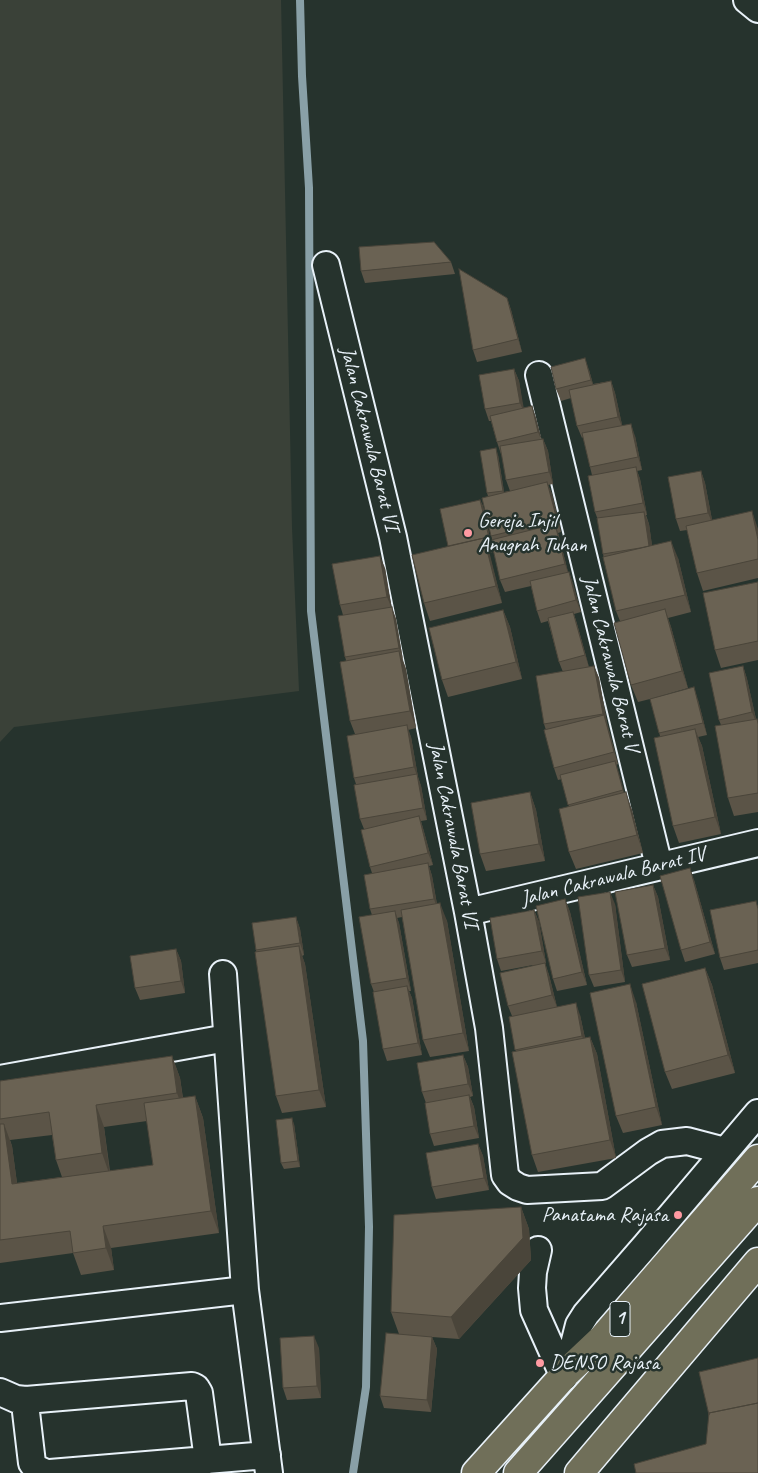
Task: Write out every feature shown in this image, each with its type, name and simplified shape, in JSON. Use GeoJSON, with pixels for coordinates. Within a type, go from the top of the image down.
{"type":"FeatureCollection","features":[{"type":"Feature","properties":{"kind":"highway","name":"1"},"geometry":{"type":"LineString","coordinates":[[476,1473],[566,1375],[603,1338],[758,1159]]}},
{"type":"Feature","properties":{"kind":"highway","name":"1"},"geometry":{"type":"LineString","coordinates":[[518,1473],[758,1201]]}},
{"type":"Feature","properties":{"kind":"highway"},"geometry":{"type":"LineString","coordinates":[[582,1472],[758,1262]]}},
{"type":"Feature","properties":{"kind":"street"},"geometry":{"type":"LineString","coordinates":[[747,0],[758,9]]}},
{"type":"Feature","properties":{"kind":"street","name":"Jalan Cakrawala Barat VI"},"geometry":{"type":"LineString","coordinates":[[326,265],[392,537],[468,912],[490,1028],[505,1175],[510,1182],[527,1190],[602,1186],[662,1144],[687,1141],[725,1151]]}},
{"type":"Feature","properties":{"kind":"street","name":"Jalan Cakrawala Barat V"},"geometry":{"type":"LineString","coordinates":[[539,375],[659,866]]}},
{"type":"Feature","properties":{"kind":"street","name":"Jalan Cakrawala Barat IV"},"geometry":{"type":"LineString","coordinates":[[468,912],[758,842]]}},
{"type":"Feature","properties":{"kind":"street"},"geometry":{"type":"LineString","coordinates":[[50,1473],[208,1460],[268,1464],[245,1290],[223,974]]}},
{"type":"Feature","properties":{"kind":"street"},"geometry":{"type":"LineString","coordinates":[[0,1079],[228,1038]]}},
{"type":"Feature","properties":{"kind":"street"},"geometry":{"type":"LineString","coordinates":[[566,1375],[580,1325],[586,1314],[758,1113]]}},
{"type":"Feature","properties":{"kind":"street"},"geometry":{"type":"LineString","coordinates":[[538,1250],[533,1272],[534,1310],[566,1375]]}},
{"type":"Feature","properties":{"kind":"street"},"geometry":{"type":"LineString","coordinates":[[0,1318],[245,1290]]}},
{"type":"Feature","properties":{"kind":"street"},"geometry":{"type":"LineString","coordinates":[[0,1392],[16,1399],[26,1400],[192,1386],[199,1393],[208,1460]]}},
{"type":"Feature","properties":{"kind":"street"},"geometry":{"type":"LineString","coordinates":[[26,1400],[32,1463],[37,1469],[46,1473]]}},
{"type":"Feature","properties":{"kind":"shaded area"},"geometry":{"type":"Polygon","coordinates":[[[0,0],[281,0],[292,528],[299,691],[14,727],[0,742],[0,0]]]}},
{"type":"Feature","properties":{"kind":"building"},"geometry":{"type":"Polygon","coordinates":[[[434,242],[451,262],[361,271],[359,247],[434,242]]]}},
{"type":"Feature","properties":{"kind":"building"},"geometry":{"type":"Polygon","coordinates":[[[459,269],[507,298],[518,339],[473,350],[459,269]]]}},
{"type":"Feature","properties":{"kind":"building"},"geometry":{"type":"Polygon","coordinates":[[[585,358],[591,380],[556,389],[551,367],[585,358]]]}},
{"type":"Feature","properties":{"kind":"building"},"geometry":{"type":"Polygon","coordinates":[[[514,369],[520,403],[485,409],[479,375],[514,369]]]}},
{"type":"Feature","properties":{"kind":"building"},"geometry":{"type":"Polygon","coordinates":[[[611,381],[618,417],[577,426],[569,390],[611,381]]]}},
{"type":"Feature","properties":{"kind":"building"},"geometry":{"type":"Polygon","coordinates":[[[532,406],[538,432],[497,442],[490,416],[532,406]]]}},
{"type":"Feature","properties":{"kind":"building"},"geometry":{"type":"Polygon","coordinates":[[[631,424],[638,457],[590,467],[582,433],[631,424]]]}},
{"type":"Feature","properties":{"kind":"building"},"geometry":{"type":"Polygon","coordinates":[[[543,439],[549,472],[506,480],[500,446],[543,439]]]}},
{"type":"Feature","properties":{"kind":"building"},"geometry":{"type":"Polygon","coordinates":[[[496,448],[503,491],[487,493],[480,451],[496,448]]]}},
{"type":"Feature","properties":{"kind":"building"},"geometry":{"type":"Polygon","coordinates":[[[636,467],[643,503],[595,512],[588,476],[636,467]]]}},
{"type":"Feature","properties":{"kind":"building"},"geometry":{"type":"Polygon","coordinates":[[[701,471],[708,513],[676,519],[668,477],[701,471]]]}},
{"type":"Feature","properties":{"kind":"building"},"geometry":{"type":"Polygon","coordinates":[[[547,482],[557,520],[491,536],[482,498],[547,482]]]}},
{"type":"Feature","properties":{"kind":"building","name":"Gereja Injil Anugrah Tuhan"},"geometry":{"type":"Polygon","coordinates":[[[480,500],[491,546],[487,547],[484,538],[448,546],[440,509],[480,500]]]}},
{"type":"Feature","properties":{"kind":"building"},"geometry":{"type":"Polygon","coordinates":[[[752,511],[758,540],[758,559],[697,573],[686,526],[752,511]]]}},
{"type":"Feature","properties":{"kind":"building"},"geometry":{"type":"Polygon","coordinates":[[[644,512],[649,546],[603,554],[597,518],[644,512]]]}},
{"type":"Feature","properties":{"kind":"building"},"geometry":{"type":"Polygon","coordinates":[[[555,524],[565,564],[500,580],[491,540],[555,524]]]}},
{"type":"Feature","properties":{"kind":"building"},"geometry":{"type":"Polygon","coordinates":[[[484,538],[496,586],[424,603],[412,555],[484,538]]]}},
{"type":"Feature","properties":{"kind":"building"},"geometry":{"type":"Polygon","coordinates":[[[671,541],[685,595],[616,611],[603,557],[671,541]]]}},
{"type":"Feature","properties":{"kind":"building"},"geometry":{"type":"Polygon","coordinates":[[[380,556],[387,597],[340,605],[332,564],[380,556]]]}},
{"type":"Feature","properties":{"kind":"building"},"geometry":{"type":"Polygon","coordinates":[[[569,572],[576,600],[537,611],[530,581],[569,572]]]}},
{"type":"Feature","properties":{"kind":"building"},"geometry":{"type":"Polygon","coordinates":[[[758,582],[758,641],[715,650],[703,593],[758,582]]]}},
{"type":"Feature","properties":{"kind":"building"},"geometry":{"type":"Polygon","coordinates":[[[392,607],[399,648],[345,657],[338,616],[392,607]]]}},
{"type":"Feature","properties":{"kind":"building"},"geometry":{"type":"Polygon","coordinates":[[[665,609],[682,671],[631,685],[614,623],[665,609]]]}},
{"type":"Feature","properties":{"kind":"building"},"geometry":{"type":"Polygon","coordinates":[[[503,610],[516,662],[442,680],[429,628],[503,610]]]}},
{"type":"Feature","properties":{"kind":"building"},"geometry":{"type":"Polygon","coordinates":[[[573,612],[585,655],[559,662],[548,618],[573,612]]]}},
{"type":"Feature","properties":{"kind":"building"},"geometry":{"type":"Polygon","coordinates":[[[399,651],[410,711],[350,721],[340,662],[399,651]]]}},
{"type":"Feature","properties":{"kind":"building"},"geometry":{"type":"Polygon","coordinates":[[[594,666],[603,714],[544,724],[536,676],[594,666]]]}},
{"type":"Feature","properties":{"kind":"building"},"geometry":{"type":"Polygon","coordinates":[[[743,666],[752,712],[719,720],[709,673],[743,666]]]}},
{"type":"Feature","properties":{"kind":"building"},"geometry":{"type":"Polygon","coordinates":[[[694,687],[703,723],[659,733],[650,699],[694,687]]]}},
{"type":"Feature","properties":{"kind":"building"},"geometry":{"type":"Polygon","coordinates":[[[604,715],[614,752],[554,768],[544,730],[604,715]]]}},
{"type":"Feature","properties":{"kind":"building"},"geometry":{"type":"Polygon","coordinates":[[[757,719],[758,793],[728,798],[715,726],[757,719]]]}},
{"type":"Feature","properties":{"kind":"building"},"geometry":{"type":"Polygon","coordinates":[[[407,725],[414,767],[354,778],[347,736],[407,725]]]}},
{"type":"Feature","properties":{"kind":"building"},"geometry":{"type":"Polygon","coordinates":[[[695,729],[715,817],[673,826],[654,738],[695,729]]]}},
{"type":"Feature","properties":{"kind":"building"},"geometry":{"type":"Polygon","coordinates":[[[615,761],[623,790],[568,805],[560,775],[615,761]]]}},
{"type":"Feature","properties":{"kind":"building"},"geometry":{"type":"Polygon","coordinates":[[[417,774],[423,808],[360,819],[354,785],[417,774]]]}},
{"type":"Feature","properties":{"kind":"building"},"geometry":{"type":"Polygon","coordinates":[[[530,792],[539,844],[480,854],[471,803],[530,792]]]}},
{"type":"Feature","properties":{"kind":"building"},"geometry":{"type":"Polygon","coordinates":[[[626,792],[637,835],[569,852],[559,809],[626,792]]]}},
{"type":"Feature","properties":{"kind":"building"},"geometry":{"type":"Polygon","coordinates":[[[419,816],[428,853],[370,867],[361,830],[419,816]]]}},
{"type":"Feature","properties":{"kind":"building"},"geometry":{"type":"Polygon","coordinates":[[[428,863],[434,899],[370,909],[364,875],[428,863]]]}},
{"type":"Feature","properties":{"kind":"building"},"geometry":{"type":"Polygon","coordinates":[[[690,868],[710,942],[681,950],[660,876],[690,868]]]}},
{"type":"Feature","properties":{"kind":"building"},"geometry":{"type":"Polygon","coordinates":[[[653,885],[665,948],[627,955],[615,892],[653,885]]]}},
{"type":"Feature","properties":{"kind":"building"},"geometry":{"type":"Polygon","coordinates":[[[610,892],[621,970],[589,975],[578,897],[610,892]]]}},
{"type":"Feature","properties":{"kind":"building"},"geometry":{"type":"Polygon","coordinates":[[[565,899],[582,972],[553,979],[536,906],[565,899]]]}},
{"type":"Feature","properties":{"kind":"building"},"geometry":{"type":"Polygon","coordinates":[[[756,901],[758,909],[758,950],[720,958],[710,910],[756,901]]]}},
{"type":"Feature","properties":{"kind":"building"},"geometry":{"type":"Polygon","coordinates":[[[440,903],[463,1033],[423,1040],[401,910],[440,903]]]}},
{"type":"Feature","properties":{"kind":"building"},"geometry":{"type":"Polygon","coordinates":[[[534,910],[542,951],[497,959],[490,918],[534,910]]]}},
{"type":"Feature","properties":{"kind":"building"},"geometry":{"type":"Polygon","coordinates":[[[395,911],[407,978],[371,984],[359,917],[395,911]]]}},
{"type":"Feature","properties":{"kind":"building"},"geometry":{"type":"Polygon","coordinates":[[[296,917],[300,943],[256,950],[252,923],[296,917]]]}},
{"type":"Feature","properties":{"kind":"building"},"geometry":{"type":"Polygon","coordinates":[[[299,946],[319,1090],[276,1096],[255,952],[299,946]]]}},
{"type":"Feature","properties":{"kind":"building"},"geometry":{"type":"Polygon","coordinates":[[[176,949],[181,981],[135,988],[130,956],[176,949]]]}},
{"type":"Feature","properties":{"kind":"building"},"geometry":{"type":"Polygon","coordinates":[[[545,963],[552,995],[508,1006],[500,973],[545,963]]]}},
{"type":"Feature","properties":{"kind":"building"},"geometry":{"type":"Polygon","coordinates":[[[705,968],[728,1055],[665,1072],[642,984],[705,968]]]}},
{"type":"Feature","properties":{"kind":"building"},"geometry":{"type":"Polygon","coordinates":[[[630,984],[656,1107],[616,1116],[590,993],[630,984]]]}},
{"type":"Feature","properties":{"kind":"building"},"geometry":{"type":"Polygon","coordinates":[[[407,986],[418,1043],[383,1049],[373,992],[407,986]]]}},
{"type":"Feature","properties":{"kind":"building"},"geometry":{"type":"Polygon","coordinates":[[[576,1003],[582,1036],[515,1050],[509,1017],[576,1003]]]}},
{"type":"Feature","properties":{"kind":"building"},"geometry":{"type":"Polygon","coordinates":[[[590,1037],[610,1140],[532,1155],[512,1052],[590,1037]]]}},
{"type":"Feature","properties":{"kind":"building"},"geometry":{"type":"Polygon","coordinates":[[[463,1055],[468,1084],[422,1092],[417,1063],[463,1055]]]}},
{"type":"Feature","properties":{"kind":"building"},"geometry":{"type":"Polygon","coordinates":[[[172,1056],[177,1093],[96,1105],[102,1153],[56,1160],[49,1112],[0,1119],[0,1081],[172,1056]]]}},
{"type":"Feature","properties":{"kind":"building"},"geometry":{"type":"Polygon","coordinates":[[[469,1095],[474,1126],[430,1134],[425,1103],[469,1095]]]}},
{"type":"Feature","properties":{"kind":"building"},"geometry":{"type":"Polygon","coordinates":[[[195,1096],[211,1211],[103,1226],[106,1248],[73,1253],[70,1231],[0,1240],[0,1124],[4,1124],[12,1184],[153,1165],[144,1103],[195,1096]]]}},
{"type":"Feature","properties":{"kind":"building"},"geometry":{"type":"Polygon","coordinates":[[[292,1118],[298,1161],[281,1163],[276,1120],[292,1118]]]}},
{"type":"Feature","properties":{"kind":"building"},"geometry":{"type":"Polygon","coordinates":[[[478,1144],[484,1178],[432,1187],[426,1153],[478,1144]]]}},
{"type":"Feature","properties":{"kind":"building"},"geometry":{"type":"Polygon","coordinates":[[[521,1207],[523,1238],[451,1317],[391,1312],[394,1215],[521,1207]]]}},
{"type":"Feature","properties":{"kind":"building"},"geometry":{"type":"Polygon","coordinates":[[[386,1333],[432,1337],[427,1400],[380,1396],[386,1333]]]}},
{"type":"Feature","properties":{"kind":"building"},"geometry":{"type":"Polygon","coordinates":[[[314,1336],[317,1386],[283,1388],[280,1338],[314,1336]]]}},
{"type":"Feature","properties":{"kind":"building"},"geometry":{"type":"Polygon","coordinates":[[[758,1358],[758,1403],[709,1413],[709,1415],[699,1372],[758,1358]]]}},
{"type":"Feature","properties":{"kind":"building"},"geometry":{"type":"Polygon","coordinates":[[[758,1403],[758,1473],[636,1473],[634,1464],[706,1444],[709,1413],[758,1403]]]}},
{"type":"Feature","properties":{"kind":"waterway"},"geometry":{"type":"LineString","coordinates":[[300,0],[302,76],[309,188],[311,611],[363,1041],[369,1227],[366,1387],[353,1473]]}},
{"type":"Feature","properties":{"kind":"place","name":"Gereja Injil Anugrah Tuhan"},"geometry":{"type":"Point","coordinates":[468,533]}},
{"type":"Feature","properties":{"kind":"place","name":"Panatama Rajasa"},"geometry":{"type":"Point","coordinates":[678,1215]}},
{"type":"Feature","properties":{"kind":"place","name":"DENSO Rajasa"},"geometry":{"type":"Point","coordinates":[540,1363]}}]}
